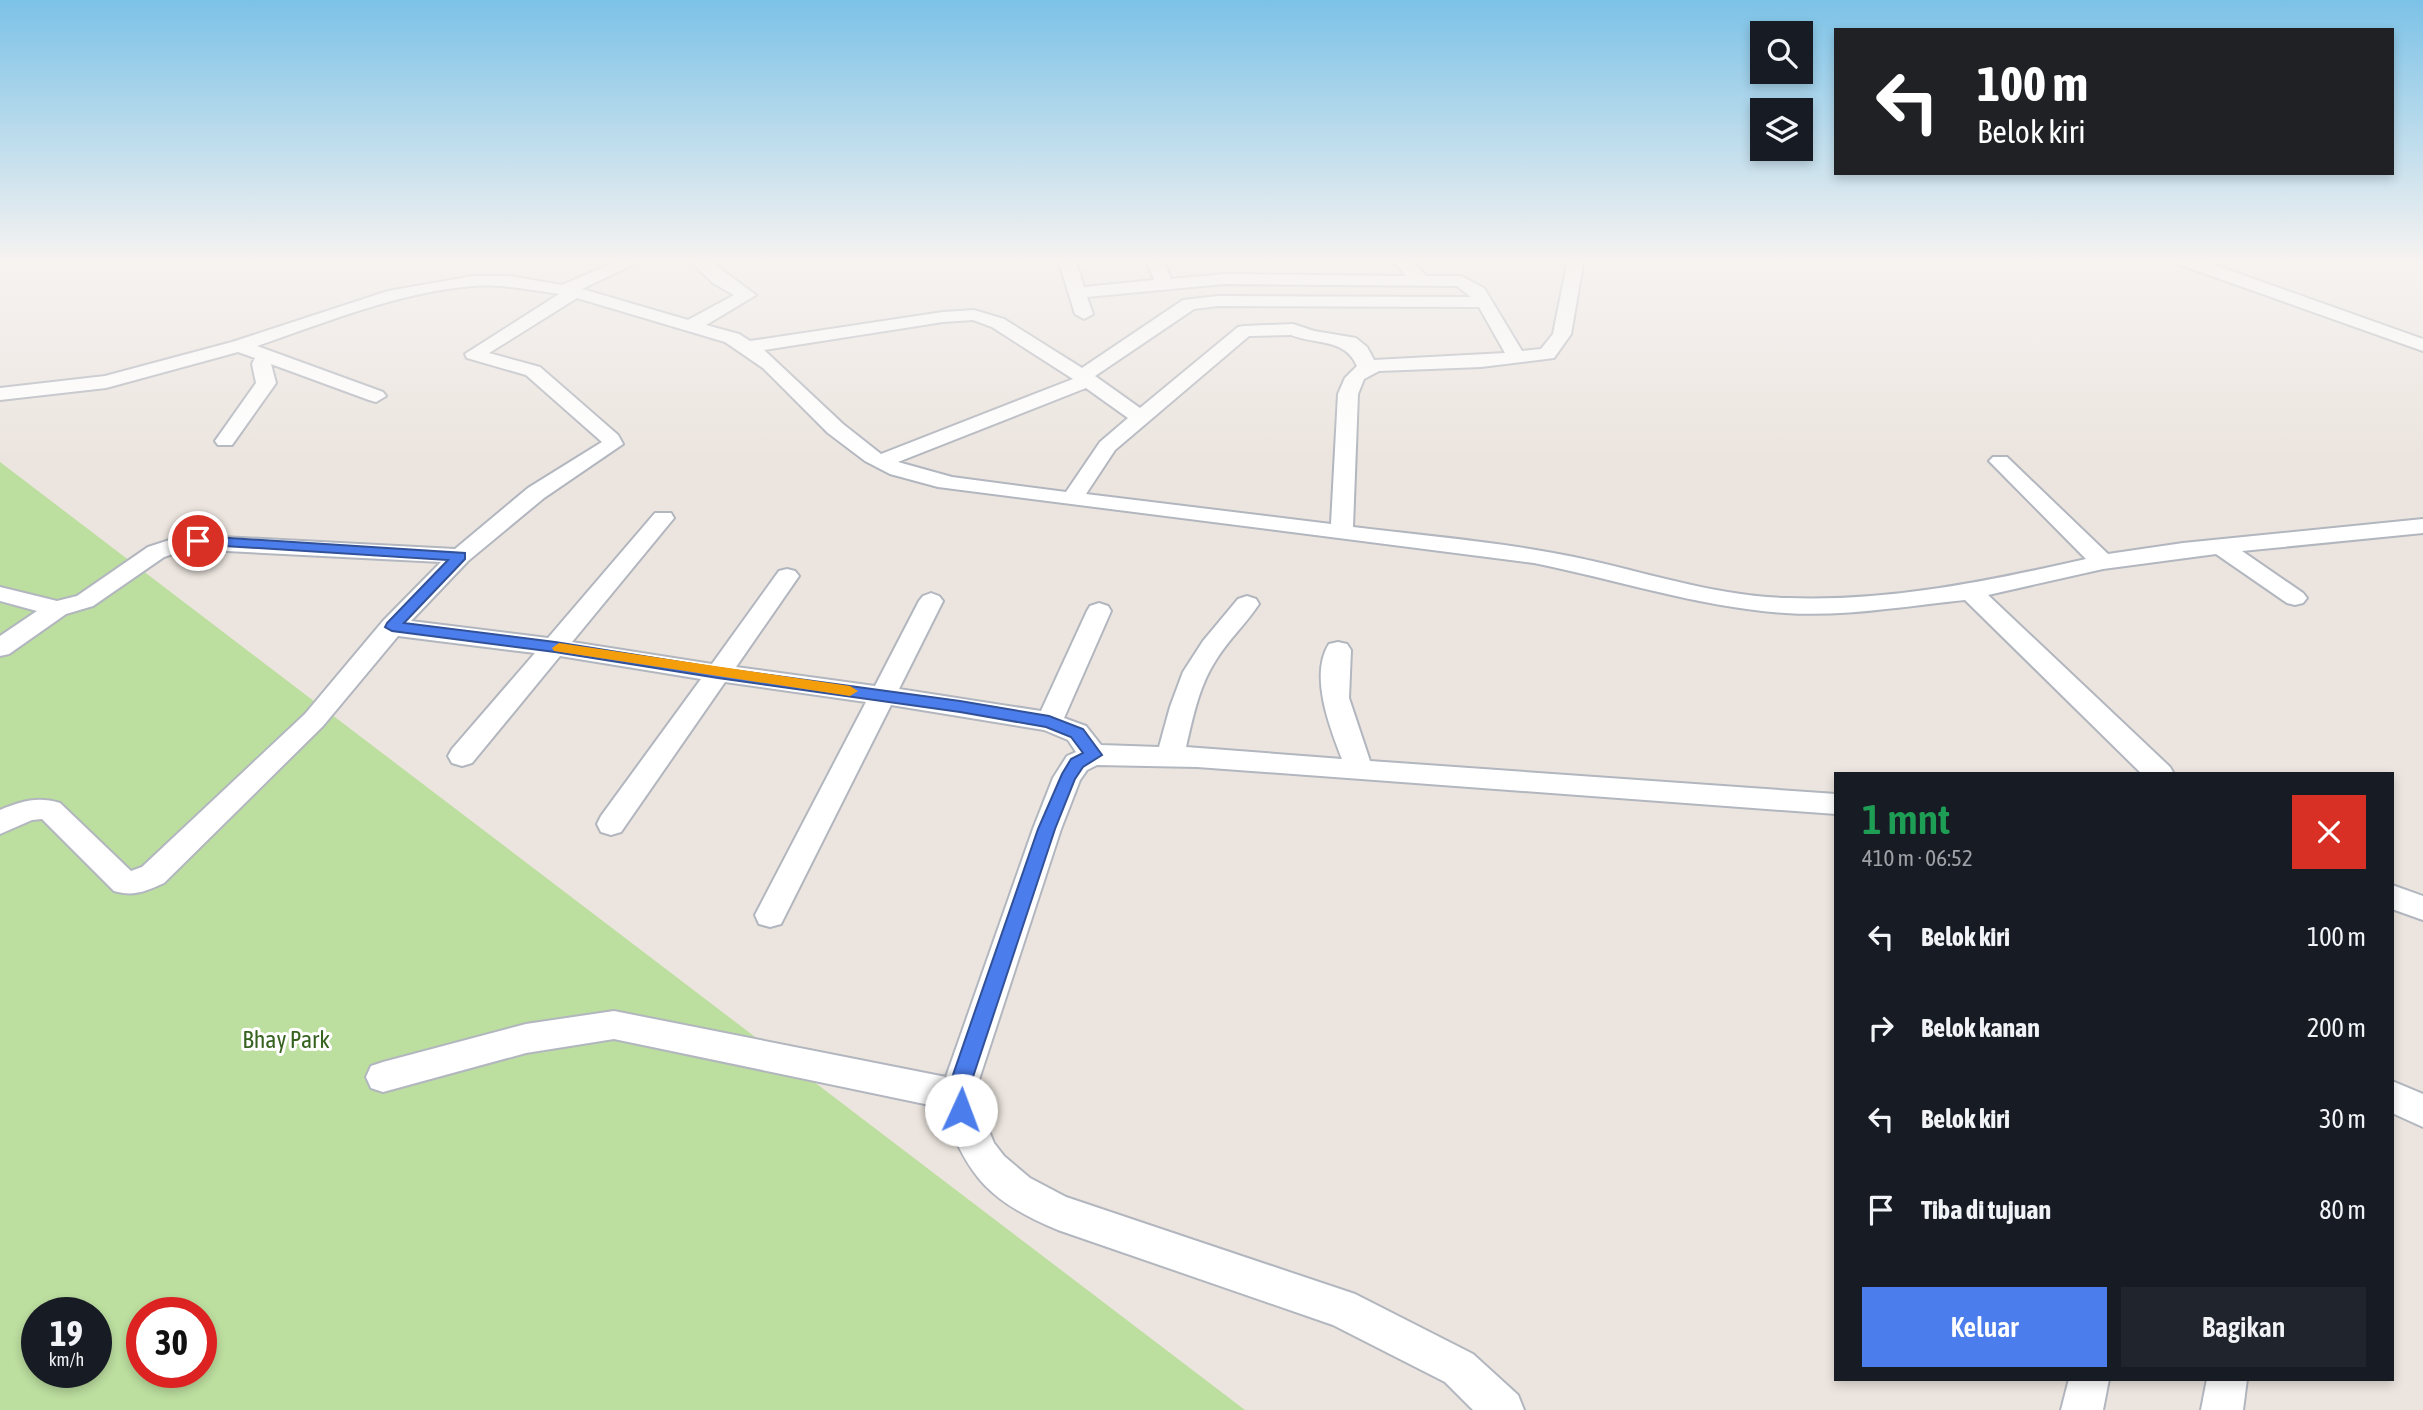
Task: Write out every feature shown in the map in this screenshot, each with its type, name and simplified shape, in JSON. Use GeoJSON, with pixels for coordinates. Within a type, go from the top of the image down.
{"type":"FeatureCollection","features":[{"type":"Feature","properties":{"kind":"street"},"geometry":{"type":"LineString","coordinates":[[0,394],[106,382],[239,346],[302,325]]}},
{"type":"Feature","properties":{"kind":"street"},"geometry":{"type":"LineString","coordinates":[[0,823],[24,811],[43,808],[50,810],[125,883],[137,882],[153,875],[314,720],[392,627],[460,556],[542,488],[613,444],[611,439],[533,372],[474,354],[518,325]]}},
{"type":"Feature","properties":{"kind":"street"},"geometry":{"type":"LineString","coordinates":[[686,325],[732,338],[749,347],[774,365],[823,417],[872,457],[934,480],[1563,561],[1679,591],[1734,601],[1819,606],[1970,592],[2103,562],[2220,546],[2423,526]]}},
{"type":"Feature","properties":{"kind":"street"},"geometry":{"type":"LineString","coordinates":[[749,347],[892,325]]}},
{"type":"Feature","properties":{"kind":"street"},"geometry":{"type":"LineString","coordinates":[[1001,325],[1085,378],[1140,417]]}},
{"type":"Feature","properties":{"kind":"street"},"geometry":{"type":"LineString","coordinates":[[881,461],[1085,378],[1160,325]]}},
{"type":"Feature","properties":{"kind":"street"},"geometry":{"type":"LineString","coordinates":[[1232,325],[1241,333]]}},
{"type":"Feature","properties":{"kind":"street"},"geometry":{"type":"LineString","coordinates":[[1499,325],[1517,358]]}},
{"type":"Feature","properties":{"kind":"street"},"geometry":{"type":"LineString","coordinates":[[1342,531],[1348,394],[1355,375],[1368,368],[1405,363],[1547,354],[1557,343],[1564,325]]}},
{"type":"Feature","properties":{"kind":"street"},"geometry":{"type":"LineString","coordinates":[[2365,325],[2423,345]]}},
{"type":"Feature","properties":{"kind":"street"},"geometry":{"type":"LineString","coordinates":[[1072,499],[1107,446],[1241,333],[1258,329],[1293,329],[1310,336],[1349,342],[1360,351],[1368,368]]}},
{"type":"Feature","properties":{"kind":"street"},"geometry":{"type":"LineString","coordinates":[[239,346],[376,396]]}},
{"type":"Feature","properties":{"kind":"street"},"geometry":{"type":"LineString","coordinates":[[225,441],[263,391],[266,383],[261,364],[265,356]]}},
{"type":"Feature","properties":{"kind":"street"},"geometry":{"type":"LineString","coordinates":[[2000,461],[2103,562]]}},
{"type":"Feature","properties":{"kind":"street"},"geometry":{"type":"LineString","coordinates":[[462,756],[663,518]]}},
{"type":"Feature","properties":{"kind":"street"},"geometry":{"type":"LineString","coordinates":[[0,648],[57,608],[85,601],[156,552],[185,541],[460,556]]}},
{"type":"Feature","properties":{"kind":"street"},"geometry":{"type":"LineString","coordinates":[[2220,546],[2295,598]]}},
{"type":"Feature","properties":{"kind":"street"},"geometry":{"type":"LineString","coordinates":[[611,824],[787,576]]}},
{"type":"Feature","properties":{"kind":"street"},"geometry":{"type":"LineString","coordinates":[[1970,592],[2158,772]]}},
{"type":"Feature","properties":{"kind":"street"},"geometry":{"type":"LineString","coordinates":[[0,594],[57,608]]}},
{"type":"Feature","properties":{"kind":"street"},"geometry":{"type":"LineString","coordinates":[[769,915],[932,601]]}},
{"type":"Feature","properties":{"kind":"street"},"geometry":{"type":"LineString","coordinates":[[1171,756],[1177,724],[1195,674],[1203,658],[1247,604]]}},
{"type":"Feature","properties":{"kind":"street"},"geometry":{"type":"LineString","coordinates":[[1049,722],[1099,611]]}},
{"type":"Feature","properties":{"kind":"street"},"geometry":{"type":"LineString","coordinates":[[392,627],[555,647],[1049,722],[1077,733],[1093,755]]}},
{"type":"Feature","properties":{"kind":"street"},"geometry":{"type":"LineString","coordinates":[[1338,650],[1333,675],[1335,705],[1360,770]]}},
{"type":"Feature","properties":{"kind":"street"},"geometry":{"type":"LineString","coordinates":[[1503,1410],[1459,1368],[1341,1308],[1058,1212],[1018,1193],[1000,1180],[984,1161],[966,1125],[957,1095],[1046,829],[1068,778],[1077,763],[1093,755],[1171,756],[1834,804]]}},
{"type":"Feature","properties":{"kind":"street"},"geometry":{"type":"LineString","coordinates":[[2394,898],[2423,908]]}},
{"type":"Feature","properties":{"kind":"street"},"geometry":{"type":"LineString","coordinates":[[383,1077],[528,1037],[574,1027],[614,1025],[957,1095]]}},
{"type":"Feature","properties":{"kind":"street"},"geometry":{"type":"LineString","coordinates":[[2394,1097],[2423,1111]]}},
{"type":"Feature","properties":{"kind":"street"},"geometry":{"type":"LineString","coordinates":[[2082,1410],[2089,1381]]}},
{"type":"Feature","properties":{"kind":"street"},"geometry":{"type":"LineString","coordinates":[[2222,1410],[2227,1381]]}},
{"type":"Feature","properties":{"kind":"green space","name":"Bhay Park"},"geometry":{"type":"Polygon","coordinates":[[[0,462],[1245,1410],[0,1410],[0,462]]]}},
{"type":"Feature","properties":{"kind":"slow traffic"},"geometry":{"type":"LineString","coordinates":[[559,648],[850,691]]}},
{"type":"Feature","properties":{"kind":"route"},"geometry":{"type":"LineString","coordinates":[[198,541],[460,556],[392,627],[555,647],[718,673],[960,706],[1049,722],[1077,733],[1093,755],[1077,763],[1046,829],[957,1095],[961,1110]]}}]}
